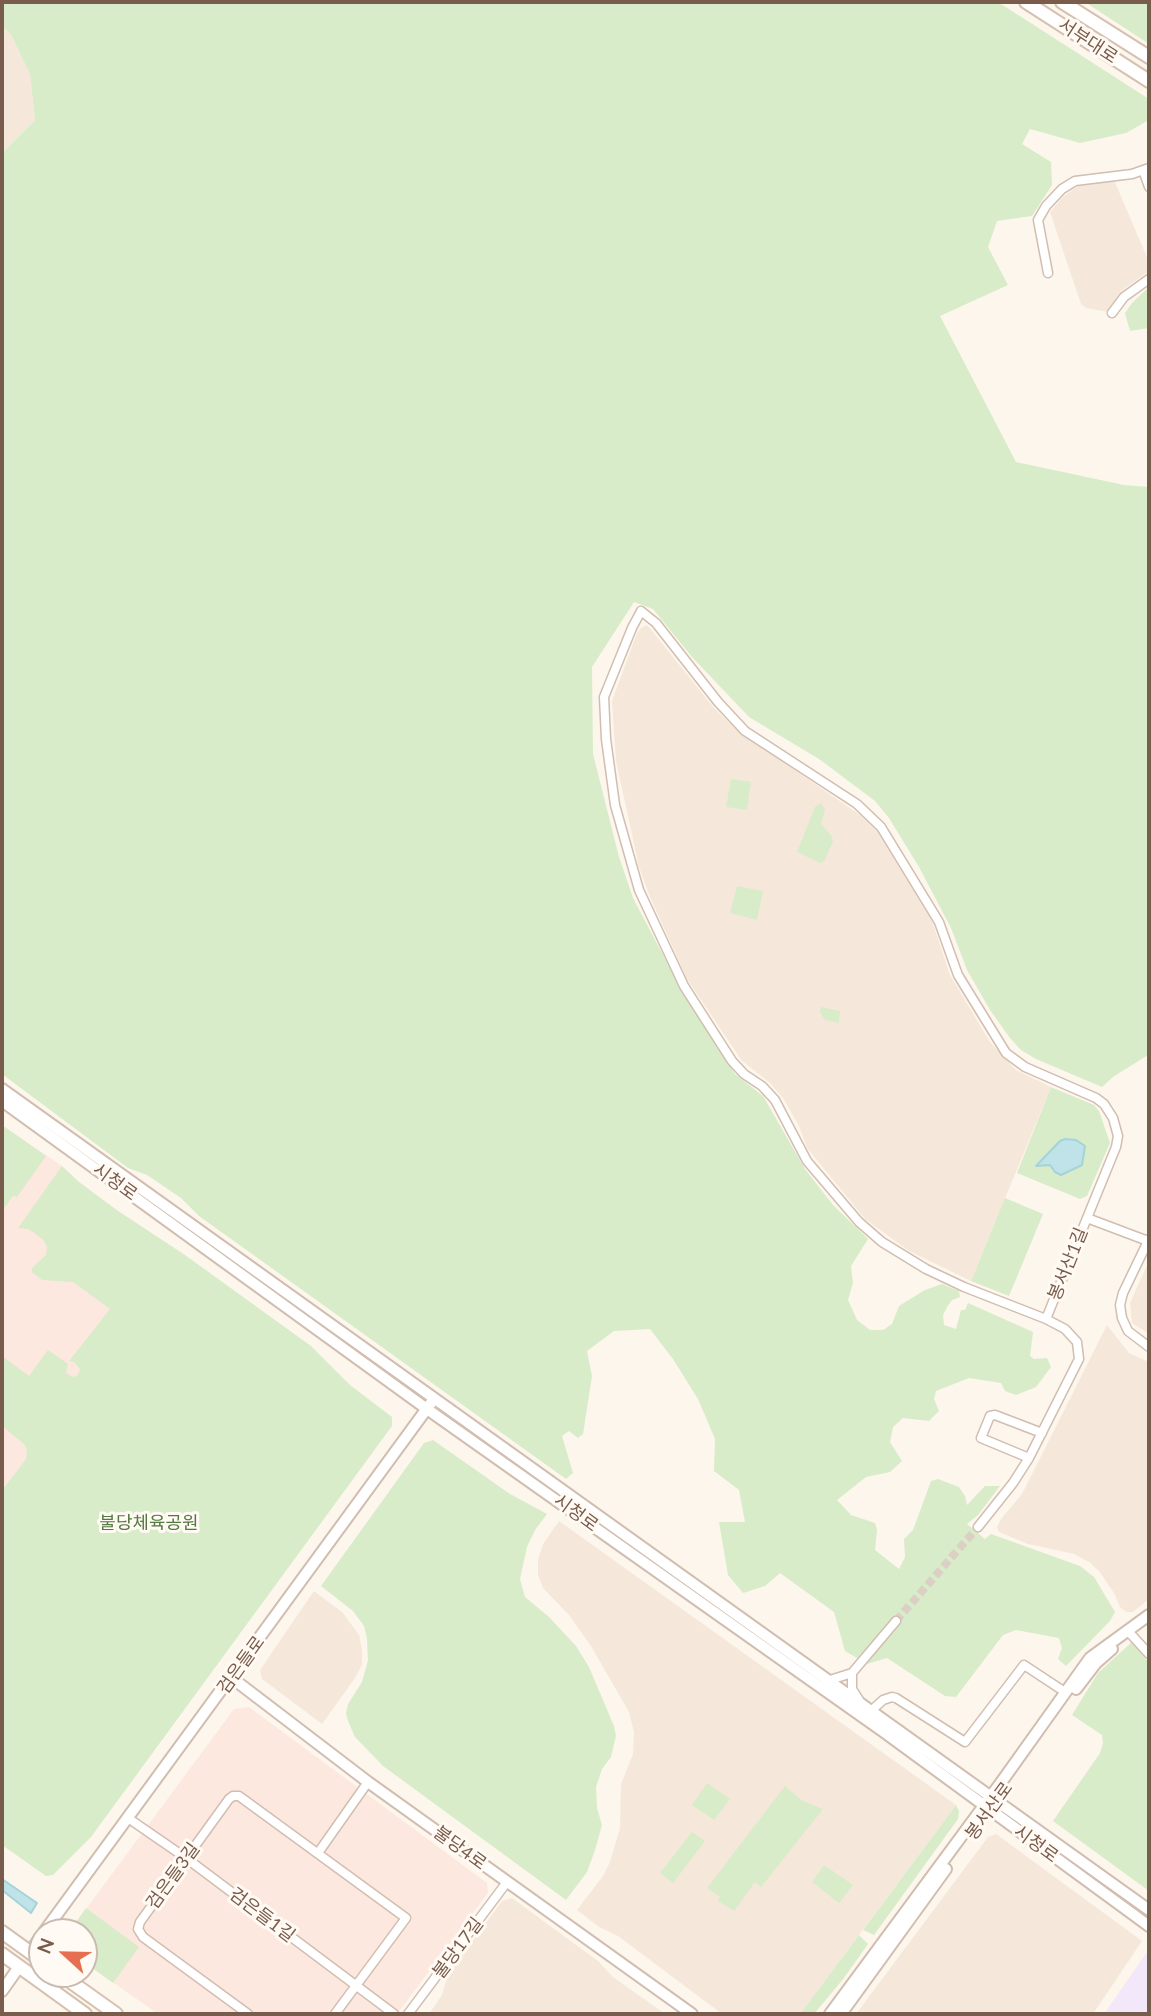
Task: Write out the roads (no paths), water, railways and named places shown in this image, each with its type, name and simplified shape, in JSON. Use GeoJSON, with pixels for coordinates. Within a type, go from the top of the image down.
{"type":"FeatureCollection","features":[{"type":"Feature","properties":{"kind":"main road","name":"서부대로"},"geometry":{"type":"LineString","coordinates":[[1026,2],[1149,81]]}},
{"type":"Feature","properties":{"kind":"main road","name":"서부대로"},"geometry":{"type":"LineString","coordinates":[[1062,2],[1149,57]]}},
{"type":"Feature","properties":{"kind":"main road"},"geometry":{"type":"LineString","coordinates":[[2,1932],[28,1951]]}},
{"type":"Feature","properties":{"kind":"main road"},"geometry":{"type":"LineString","coordinates":[[2,1954],[85,2014]]}},
{"type":"Feature","properties":{"kind":"main road"},"geometry":{"type":"LineString","coordinates":[[19,1967],[28,1955]]}},
{"type":"Feature","properties":{"kind":"main road"},"geometry":{"type":"LineString","coordinates":[[80,1988],[116,2014]]}},
{"type":"Feature","properties":{"kind":"street"},"geometry":{"type":"LineString","coordinates":[[1048,273],[1038,220],[1046,206],[1062,189],[1075,181],[1132,174],[1146,169],[1149,187]]}},
{"type":"Feature","properties":{"kind":"street"},"geometry":{"type":"LineString","coordinates":[[1112,313],[1124,297],[1149,279]]}},
{"type":"Feature","properties":{"kind":"street"},"geometry":{"type":"LineString","coordinates":[[1046,1319],[926,1269],[882,1242],[859,1222],[807,1161],[775,1100],[732,1061],[684,986],[639,890],[615,805],[606,739],[604,697],[641,611],[656,623],[718,702],[745,731],[856,804],[881,827],[939,922],[958,975],[1006,1053],[1025,1067],[1104,1104],[1113,1118],[1118,1136],[1087,1218]]}},
{"type":"Feature","properties":{"kind":"street","name":"시청로"},"geometry":{"type":"LineString","coordinates":[[2,1089],[1149,1910]]}},
{"type":"Feature","properties":{"kind":"street","name":"시청로"},"geometry":{"type":"LineString","coordinates":[[2,1101],[1149,1926]]}},
{"type":"Feature","properties":{"kind":"street","name":"봉서산1길"},"geometry":{"type":"LineString","coordinates":[[978,1527],[1029,1458],[1079,1359],[1077,1342],[1065,1329],[1046,1319],[1087,1218],[1149,1240]]}},
{"type":"Feature","properties":{"kind":"street"},"geometry":{"type":"LineString","coordinates":[[1149,1240],[1123,1293],[1120,1305],[1128,1331],[1149,1347]]}},
{"type":"Feature","properties":{"kind":"street","name":"검은들로"},"geometry":{"type":"LineString","coordinates":[[55,1918],[435,1398]]}},
{"type":"Feature","properties":{"kind":"street"},"geometry":{"type":"LineString","coordinates":[[1029,1458],[981,1437],[990,1416],[995,1415],[1042,1433]]}},
{"type":"Feature","properties":{"kind":"street","name":"봉서산로"},"geometry":{"type":"LineString","coordinates":[[841,2014],[1090,1658],[1149,1615]]}},
{"type":"Feature","properties":{"kind":"street"},"geometry":{"type":"LineString","coordinates":[[830,1680],[852,1674],[896,1621]]}},
{"type":"Feature","properties":{"kind":"street","name":"봉서산로"},"geometry":{"type":"LineString","coordinates":[[994,1798],[1096,1663],[1129,1631],[1149,1622]]}},
{"type":"Feature","properties":{"kind":"street"},"geometry":{"type":"LineString","coordinates":[[1129,1631],[1149,1654]]}},
{"type":"Feature","properties":{"kind":"street"},"geometry":{"type":"LineString","coordinates":[[872,1710],[883,1700],[896,1698],[965,1742],[1024,1665],[1065,1692]]}},
{"type":"Feature","properties":{"kind":"street"},"geometry":{"type":"LineString","coordinates":[[852,1674],[852,1689],[859,1701]]}},
{"type":"Feature","properties":{"kind":"street","name":"불당4로"},"geometry":{"type":"LineString","coordinates":[[232,1678],[368,1782],[692,2014]]}},
{"type":"Feature","properties":{"kind":"street"},"geometry":{"type":"LineString","coordinates":[[318,1853],[368,1782]]}},
{"type":"Feature","properties":{"kind":"street","name":"검은들3길"},"geometry":{"type":"LineString","coordinates":[[248,2014],[143,1937],[138,1929],[140,1922],[233,1796],[239,1796],[406,1918],[335,2014]]}},
{"type":"Feature","properties":{"kind":"street","name":"봉서산로"},"geometry":{"type":"LineString","coordinates":[[830,2014],[987,1808]]}},
{"type":"Feature","properties":{"kind":"street","name":"검은들1길"},"geometry":{"type":"LineString","coordinates":[[128,1818],[186,1858],[394,2014]]}},
{"type":"Feature","properties":{"kind":"street","name":"불당17길"},"geometry":{"type":"LineString","coordinates":[[408,2014],[507,1882]]}},
{"type":"Feature","properties":{"kind":"street"},"geometry":{"type":"LineString","coordinates":[[2,1991],[19,1967]]}},
{"type":"Feature","properties":{"kind":"water"},"geometry":{"type":"Polygon","coordinates":[[[1076,1140],[1085,1146],[1082,1165],[1061,1175],[1050,1165],[1036,1166],[1060,1141],[1076,1140]]]}},
{"type":"Feature","properties":{"kind":"water"},"geometry":{"type":"Polygon","coordinates":[[[2,1879],[37,1903],[31,1913],[2,1890],[2,1879]]]}},
{"type":"Feature","properties":{"kind":"tunnel"},"geometry":{"type":"LineString","coordinates":[[896,1621],[978,1527]]}},
{"type":"Feature","properties":{"kind":"park label","name":"불당체육공원"},"geometry":{"type":"Point","coordinates":[149,1523]}}]}
